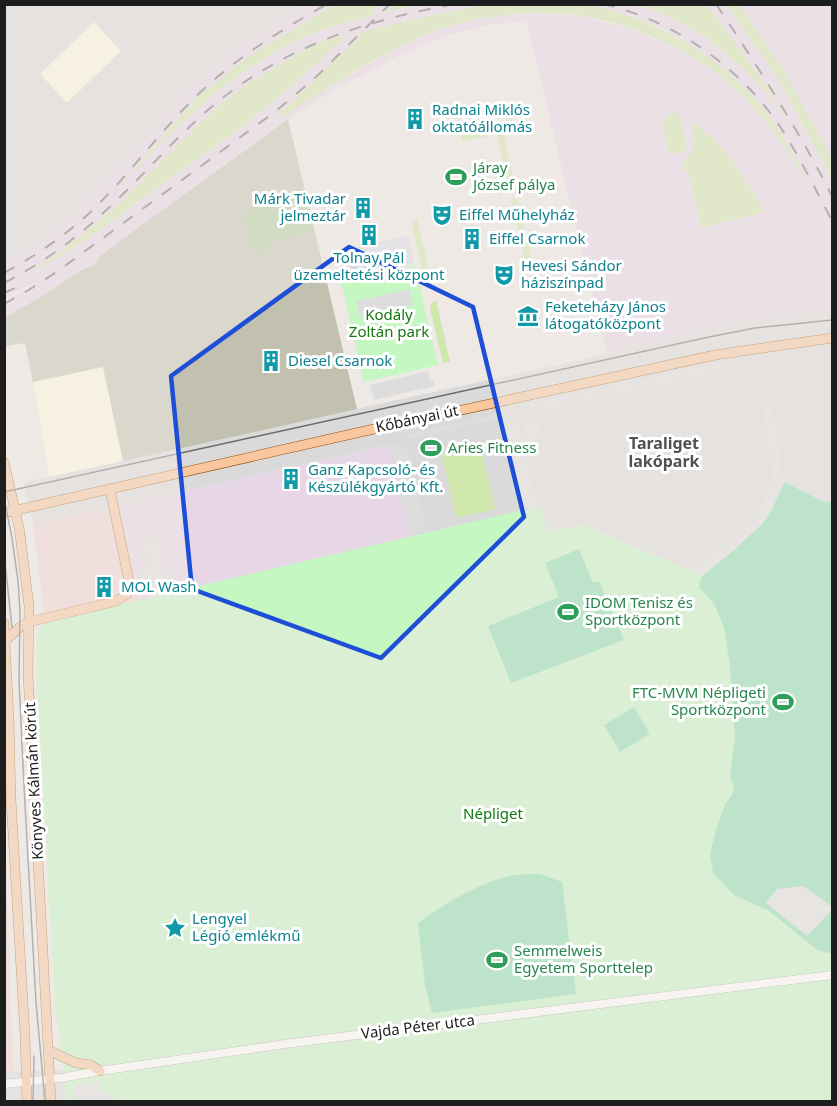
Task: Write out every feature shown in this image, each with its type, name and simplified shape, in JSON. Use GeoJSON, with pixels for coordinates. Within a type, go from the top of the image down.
{"type":"FeatureCollection","features":[{"type":"Feature","properties":{"kind":"main road","name":"Kőbányai út"},"geometry":{"type":"LineString","coordinates":[[4,513],[364,430],[715,355],[832,338]]}},
{"type":"Feature","properties":{"kind":"main road","name":"Könyves Kálmán körút"},"geometry":{"type":"LineString","coordinates":[[4,462],[15,511],[29,606],[29,685],[51,1101]]}},
{"type":"Feature","properties":{"kind":"main road"},"geometry":{"type":"LineString","coordinates":[[5,641],[29,622],[117,601],[129,591],[128,575],[110,490]]}},
{"type":"Feature","properties":{"kind":"main road","name":"Könyves Kálmán körút"},"geometry":{"type":"LineString","coordinates":[[4,623],[27,1101]]}},
{"type":"Feature","properties":{"kind":"main road"},"geometry":{"type":"LineString","coordinates":[[48,1050],[76,1063],[91,1065],[100,1071]]}},
{"type":"Feature","properties":{"kind":"street","name":"Vajda Péter utca"},"geometry":{"type":"LineString","coordinates":[[4,1084],[427,1026],[832,975]]}},
{"type":"Feature","properties":{"kind":"highlighted area"},"geometry":{"type":"Polygon","coordinates":[[[349,247],[473,307],[524,517],[381,658],[192,589],[171,376],[349,247]]]}},
{"type":"Feature","properties":{"kind":"shaded area"},"geometry":{"type":"Polygon","coordinates":[[[6,4],[305,5],[239,46],[73,215],[50,235],[5,266],[4,6],[6,4]]]}},
{"type":"Feature","properties":{"kind":"shaded area"},"geometry":{"type":"Polygon","coordinates":[[[379,4],[394,5],[380,13],[416,5],[499,5],[479,6],[366,32],[279,114],[281,117],[396,49],[437,30],[483,17],[538,13],[582,16],[634,30],[683,52],[707,66],[732,85],[754,107],[802,170],[778,129],[758,102],[710,59],[665,30],[633,16],[585,5],[637,5],[667,15],[706,37],[740,66],[768,93],[781,113],[765,84],[707,5],[727,5],[777,77],[832,178],[832,310],[749,320],[627,347],[607,354],[526,21],[488,25],[442,37],[400,55],[332,91],[252,144],[146,222],[95,264],[78,272],[5,318],[4,302],[34,285],[33,283],[5,297],[5,266],[50,235],[73,215],[191,88],[239,46],[305,5],[334,5],[272,42],[201,94],[121,183],[176,128],[231,80],[277,51],[307,36],[368,16],[379,4]],[[346,36],[323,41],[238,90],[215,109],[114,209],[35,270],[84,241],[273,102],[346,36]]]}},
{"type":"Feature","properties":{"kind":"shaded area"},"geometry":{"type":"Polygon","coordinates":[[[739,5],[832,5],[832,160],[785,73],[739,5]]]}},
{"type":"Feature","properties":{"kind":"shaded area"},"geometry":{"type":"Polygon","coordinates":[[[94,22],[121,51],[67,103],[40,74],[94,22]]]}},
{"type":"Feature","properties":{"kind":"shaded area"},"geometry":{"type":"Polygon","coordinates":[[[288,119],[357,409],[123,461],[103,367],[33,382],[25,343],[5,346],[4,318],[95,264],[98,258],[288,119]]]}},
{"type":"Feature","properties":{"kind":"shaded area"},"geometry":{"type":"Polygon","coordinates":[[[408,236],[414,263],[408,264],[409,268],[389,270],[380,276],[366,279],[358,279],[356,273],[342,277],[336,252],[408,236]]]}},
{"type":"Feature","properties":{"kind":"shaded area"},"geometry":{"type":"Polygon","coordinates":[[[410,289],[413,305],[360,318],[356,301],[410,289]]]}},
{"type":"Feature","properties":{"kind":"shaded area"},"geometry":{"type":"Polygon","coordinates":[[[832,310],[832,501],[773,507],[702,576],[584,525],[547,531],[540,506],[410,537],[389,445],[120,506],[33,523],[24,482],[607,354],[627,347],[749,320],[832,310]]]}},
{"type":"Feature","properties":{"kind":"shaded area"},"geometry":{"type":"Polygon","coordinates":[[[721,362],[723,371],[532,413],[530,404],[721,362]]]}},
{"type":"Feature","properties":{"kind":"shaded area"},"geometry":{"type":"Polygon","coordinates":[[[103,366],[123,461],[49,477],[33,382],[103,366]]]}},
{"type":"Feature","properties":{"kind":"shaded area"},"geometry":{"type":"Polygon","coordinates":[[[428,371],[430,381],[433,380],[435,386],[374,400],[370,385],[428,371]]]}},
{"type":"Feature","properties":{"kind":"shaded area"},"geometry":{"type":"Polygon","coordinates":[[[771,404],[782,481],[784,482],[773,507],[763,523],[702,576],[690,571],[740,533],[759,513],[771,478],[771,463],[762,405],[771,404]]]}},
{"type":"Feature","properties":{"kind":"shaded area"},"geometry":{"type":"Polygon","coordinates":[[[504,413],[505,417],[406,439],[405,435],[504,413]]]}},
{"type":"Feature","properties":{"kind":"shaded area"},"geometry":{"type":"Polygon","coordinates":[[[517,418],[537,505],[522,509],[503,427],[509,420],[517,418]]]}},
{"type":"Feature","properties":{"kind":"shaded area"},"geometry":{"type":"Polygon","coordinates":[[[538,419],[543,440],[538,441],[536,446],[529,447],[523,422],[538,419]]]}},
{"type":"Feature","properties":{"kind":"shaded area"},"geometry":{"type":"Polygon","coordinates":[[[399,444],[407,448],[426,531],[411,534],[391,446],[399,444]]]}},
{"type":"Feature","properties":{"kind":"shaded area"},"geometry":{"type":"Polygon","coordinates":[[[389,445],[410,537],[140,600],[120,506],[389,445]]]}},
{"type":"Feature","properties":{"kind":"shaded area"},"geometry":{"type":"Polygon","coordinates":[[[120,506],[140,600],[45,622],[33,523],[120,506]]]}},
{"type":"Feature","properties":{"kind":"shaded area"},"geometry":{"type":"Polygon","coordinates":[[[157,535],[170,588],[144,595],[137,567],[149,564],[143,539],[157,535]]]}},
{"type":"Feature","properties":{"kind":"shaded area"},"geometry":{"type":"Polygon","coordinates":[[[4,798],[13,1071],[5,1072],[4,1072],[4,798]]]}},
{"type":"Feature","properties":{"kind":"shaded area"},"geometry":{"type":"Polygon","coordinates":[[[803,886],[832,907],[832,910],[807,936],[766,903],[777,889],[803,886]]]}},
{"type":"Feature","properties":{"kind":"shaded area"},"geometry":{"type":"Polygon","coordinates":[[[64,1069],[66,1101],[5,1101],[4,1072],[64,1069]]]}},
{"type":"Feature","properties":{"kind":"shaded area"},"geometry":{"type":"Polygon","coordinates":[[[99,1081],[99,1091],[108,1093],[119,1101],[72,1101],[75,1090],[73,1085],[99,1081]]]}},
{"type":"Feature","properties":{"kind":"green space"},"geometry":{"type":"Polygon","coordinates":[[[499,4],[586,5],[633,17],[680,39],[722,68],[758,102],[803,171],[801,172],[753,107],[733,87],[700,62],[663,41],[643,33],[603,20],[566,14],[528,13],[488,17],[451,25],[415,39],[376,59],[281,117],[279,114],[365,32],[347,36],[239,129],[84,241],[30,272],[63,250],[114,209],[215,109],[238,90],[285,61],[323,41],[429,16],[499,4]]]}},
{"type":"Feature","properties":{"kind":"green space"},"geometry":{"type":"Polygon","coordinates":[[[334,5],[379,5],[370,15],[387,11],[394,5],[416,5],[361,18],[320,31],[278,51],[250,68],[199,107],[106,199],[201,94],[248,57],[334,5]]]}},
{"type":"Feature","properties":{"kind":"green space"},"geometry":{"type":"Polygon","coordinates":[[[637,5],[707,5],[765,84],[789,124],[767,93],[706,37],[667,15],[637,5]]]}},
{"type":"Feature","properties":{"kind":"green space"},"geometry":{"type":"Polygon","coordinates":[[[727,5],[739,5],[785,73],[832,160],[832,178],[777,77],[727,5]]]}},
{"type":"Feature","properties":{"kind":"green space"},"geometry":{"type":"Polygon","coordinates":[[[671,112],[680,114],[686,144],[685,151],[669,155],[662,122],[671,112]]]}},
{"type":"Feature","properties":{"kind":"green space"},"geometry":{"type":"Polygon","coordinates":[[[489,120],[498,122],[502,128],[514,182],[513,187],[509,190],[497,134],[462,142],[459,127],[489,120]]]}},
{"type":"Feature","properties":{"kind":"green space"},"geometry":{"type":"Polygon","coordinates":[[[691,122],[703,130],[724,151],[742,174],[765,212],[701,228],[688,171],[683,171],[682,164],[691,154],[694,145],[691,122]]]}},
{"type":"Feature","properties":{"kind":"green space"},"geometry":{"type":"Polygon","coordinates":[[[305,193],[314,231],[265,244],[267,256],[250,247],[243,218],[253,215],[251,206],[305,193]]]}},
{"type":"Feature","properties":{"kind":"green space"},"geometry":{"type":"Polygon","coordinates":[[[511,197],[519,202],[531,258],[530,265],[526,267],[511,197]]]}},
{"type":"Feature","properties":{"kind":"green space"},"geometry":{"type":"Polygon","coordinates":[[[417,218],[433,288],[425,283],[412,225],[417,218]]]}},
{"type":"Feature","properties":{"kind":"green space","name":"Kodály Zoltán park"},"geometry":{"type":"Polygon","coordinates":[[[414,263],[438,365],[364,382],[341,281],[414,263]]]}},
{"type":"Feature","properties":{"kind":"green space"},"geometry":{"type":"Polygon","coordinates":[[[436,300],[450,362],[443,363],[430,308],[436,300]]]}},
{"type":"Feature","properties":{"kind":"green space"},"geometry":{"type":"Polygon","coordinates":[[[479,444],[495,509],[457,518],[441,454],[479,444]]]}},
{"type":"Feature","properties":{"kind":"green space","name":"Népliget"},"geometry":{"type":"Polygon","coordinates":[[[784,482],[824,502],[832,501],[832,1101],[66,1101],[55,1006],[36,668],[37,633],[45,622],[541,506],[547,531],[584,525],[702,576],[773,507],[784,482]]]}},
{"type":"Feature","properties":{"kind":"green space","name":"FTC-MVM Népligeti Sportközpont"},"geometry":{"type":"Polygon","coordinates":[[[784,482],[824,502],[832,501],[832,954],[816,949],[769,911],[734,895],[713,873],[710,854],[725,804],[732,795],[734,786],[730,776],[735,737],[730,667],[724,627],[714,604],[699,587],[702,576],[763,523],[784,482]]]}},
{"type":"Feature","properties":{"kind":"green space","name":"IDOM Tenisz és Sportközpont"},"geometry":{"type":"Polygon","coordinates":[[[579,549],[593,583],[599,581],[624,640],[511,683],[488,626],[559,597],[545,563],[579,549]]]}},
{"type":"Feature","properties":{"kind":"green space"},"geometry":{"type":"Polygon","coordinates":[[[634,707],[650,734],[620,752],[604,725],[634,707]]]}},
{"type":"Feature","properties":{"kind":"green space","name":"Semmelweis Egyetem Sporttelep"},"geometry":{"type":"Polygon","coordinates":[[[540,874],[562,882],[576,994],[432,1013],[425,985],[418,923],[439,908],[492,881],[516,875],[540,874]]]}},
{"type":"Feature","properties":{"kind":"tram line"},"geometry":{"type":"LineString","coordinates":[[4,492],[709,337],[755,328],[832,320]]}},
{"type":"Feature","properties":{"kind":"tram line"},"geometry":{"type":"LineString","coordinates":[[4,498],[18,581],[19,681],[25,805],[36,1002],[45,1102]]}},
{"type":"Feature","properties":{"kind":"tram line"},"geometry":{"type":"LineString","coordinates":[[4,553],[12,628]]}},
{"type":"Feature","properties":{"kind":"tram line"},"geometry":{"type":"LineString","coordinates":[[33,1102],[34,1056]]}},
{"type":"Feature","properties":{"kind":"railway"},"geometry":{"type":"LineString","coordinates":[[4,273],[46,248],[84,218],[190,102],[234,63],[295,22],[327,4]]}},
{"type":"Feature","properties":{"kind":"railway"},"geometry":{"type":"LineString","coordinates":[[4,304],[58,271],[276,111],[316,77],[390,4]]}},
{"type":"Feature","properties":{"kind":"railway"},"geometry":{"type":"LineString","coordinates":[[4,283],[67,244],[115,202],[200,117],[242,84],[270,66],[299,51],[360,27],[423,10],[456,4]]}},
{"type":"Feature","properties":{"kind":"railway"},"geometry":{"type":"LineString","coordinates":[[603,4],[629,11],[680,34],[726,67],[765,106],[781,128],[832,221]]}},
{"type":"Feature","properties":{"kind":"railway"},"geometry":{"type":"LineString","coordinates":[[716,4],[777,98],[832,196]]}},
{"type":"Feature","properties":{"kind":"railway"},"geometry":{"type":"LineString","coordinates":[[4,293],[24,284]]}},
{"type":"Feature","properties":{"kind":"place","name":"Radnai Miklós oktatóállomás"},"geometry":{"type":"Point","coordinates":[415,119]}},
{"type":"Feature","properties":{"kind":"place","name":"Járay József pálya"},"geometry":{"type":"Point","coordinates":[456,177]}},
{"type":"Feature","properties":{"kind":"place","name":"Márk Tivadar jelmeztár"},"geometry":{"type":"Point","coordinates":[363,208]}},
{"type":"Feature","properties":{"kind":"place","name":"Eiffel Műhelyház"},"geometry":{"type":"Point","coordinates":[442,215]}},
{"type":"Feature","properties":{"kind":"place","name":"Tolnay Pál üzemeltetési központ"},"geometry":{"type":"Point","coordinates":[369,235]}},
{"type":"Feature","properties":{"kind":"place","name":"Eiffel Csarnok"},"geometry":{"type":"Point","coordinates":[472,239]}},
{"type":"Feature","properties":{"kind":"place","name":"Hevesi Sándor háziszínpad"},"geometry":{"type":"Point","coordinates":[504,275]}},
{"type":"Feature","properties":{"kind":"place","name":"Feketeházy János látogatóközpont"},"geometry":{"type":"Point","coordinates":[528,316]}},
{"type":"Feature","properties":{"kind":"place","name":"Diesel Csarnok"},"geometry":{"type":"Point","coordinates":[271,361]}},
{"type":"Feature","properties":{"kind":"place","name":"Aries Fitness"},"geometry":{"type":"Point","coordinates":[431,448]}},
{"type":"Feature","properties":{"kind":"place","name":"Ganz Kapcsoló- és Készülékgyártó Kft."},"geometry":{"type":"Point","coordinates":[291,479]}},
{"type":"Feature","properties":{"kind":"place","name":"MOL Wash"},"geometry":{"type":"Point","coordinates":[104,587]}},
{"type":"Feature","properties":{"kind":"place","name":"IDOM Tenisz és Sportközpont"},"geometry":{"type":"Point","coordinates":[568,612]}},
{"type":"Feature","properties":{"kind":"place","name":"FTC-MVM Népligeti Sportközpont"},"geometry":{"type":"Point","coordinates":[783,702]}},
{"type":"Feature","properties":{"kind":"place","name":"Lengyel Légió emlékmű"},"geometry":{"type":"Point","coordinates":[175,928]}},
{"type":"Feature","properties":{"kind":"place","name":"Semmelweis Egyetem Sporttelep"},"geometry":{"type":"Point","coordinates":[497,960]}},
{"type":"Feature","properties":{"kind":"district","name":"Taraliget lakópark"},"geometry":{"type":"Point","coordinates":[664,452]}}]}
